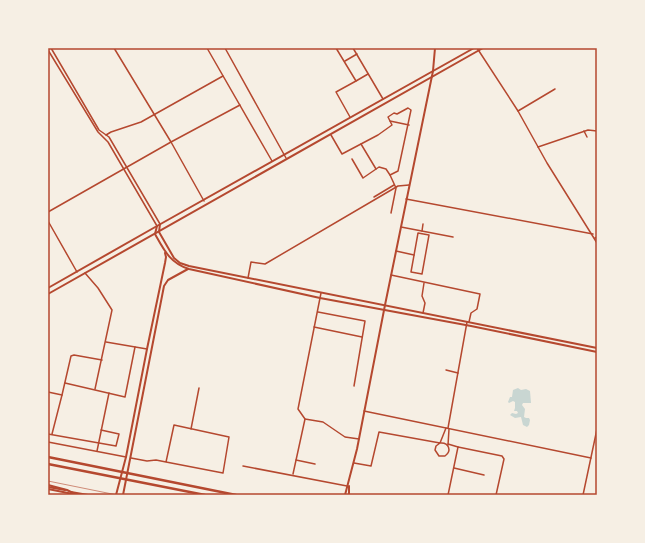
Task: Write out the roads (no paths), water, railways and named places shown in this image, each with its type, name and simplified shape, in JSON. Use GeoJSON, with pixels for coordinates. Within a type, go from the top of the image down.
{"type":"FeatureCollection","features":[{"type":"Feature","properties":{"kind":"highway"},"geometry":{"type":"LineString","coordinates":[[48,457],[236,495]]}},
{"type":"Feature","properties":{"kind":"highway"},"geometry":{"type":"LineString","coordinates":[[48,464],[205,495]]}},
{"type":"Feature","properties":{"kind":"main road"},"geometry":{"type":"LineString","coordinates":[[346,495],[354,463],[433,71],[435,48]]}},
{"type":"Feature","properties":{"kind":"main road"},"geometry":{"type":"LineString","coordinates":[[48,288],[433,71],[476,49],[483,48]]}},
{"type":"Feature","properties":{"kind":"main road"},"geometry":{"type":"LineString","coordinates":[[48,294],[431,77],[476,49]]}},
{"type":"Feature","properties":{"kind":"main road"},"geometry":{"type":"LineString","coordinates":[[159,225],[159,232],[174,258],[180,263],[189,266],[597,348]]}},
{"type":"Feature","properties":{"kind":"main road"},"geometry":{"type":"LineString","coordinates":[[155,234],[159,225]]}},
{"type":"Feature","properties":{"kind":"main road"},"geometry":{"type":"LineString","coordinates":[[155,234],[171,260],[179,266],[189,269],[320,298],[466,325],[597,352]]}},
{"type":"Feature","properties":{"kind":"main road"},"geometry":{"type":"LineString","coordinates":[[116,495],[126,457],[165,263],[166,257],[164,250]]}},
{"type":"Feature","properties":{"kind":"main road"},"geometry":{"type":"LineString","coordinates":[[123,495],[164,286],[168,280],[189,269]]}},
{"type":"Feature","properties":{"kind":"main road"},"geometry":{"type":"LineString","coordinates":[[349,486],[349,495]]}},
{"type":"Feature","properties":{"kind":"main road"},"geometry":{"type":"LineString","coordinates":[[48,487],[77,495]]}},
{"type":"Feature","properties":{"kind":"main road"},"geometry":{"type":"LineString","coordinates":[[48,487],[88,495]]}},
{"type":"Feature","properties":{"kind":"street"},"geometry":{"type":"LineString","coordinates":[[52,48],[99,130],[106,135],[127,168],[159,225]]}},
{"type":"Feature","properties":{"kind":"street"},"geometry":{"type":"LineString","coordinates":[[114,48],[204,200]]}},
{"type":"Feature","properties":{"kind":"street"},"geometry":{"type":"LineString","coordinates":[[207,48],[272,161]]}},
{"type":"Feature","properties":{"kind":"street"},"geometry":{"type":"LineString","coordinates":[[225,48],[286,159]]}},
{"type":"Feature","properties":{"kind":"street"},"geometry":{"type":"LineString","coordinates":[[336,48],[356,81]]}},
{"type":"Feature","properties":{"kind":"street"},"geometry":{"type":"LineString","coordinates":[[353,48],[383,99]]}},
{"type":"Feature","properties":{"kind":"street"},"geometry":{"type":"LineString","coordinates":[[476,49],[518,111],[538,146],[596,238],[597,243]]}},
{"type":"Feature","properties":{"kind":"street"},"geometry":{"type":"LineString","coordinates":[[48,50],[98,132],[108,142],[159,225]]}},
{"type":"Feature","properties":{"kind":"street"},"geometry":{"type":"LineString","coordinates":[[345,61],[357,54]]}},
{"type":"Feature","properties":{"kind":"street"},"geometry":{"type":"LineString","coordinates":[[350,118],[336,92],[368,73]]}},
{"type":"Feature","properties":{"kind":"street"},"geometry":{"type":"LineString","coordinates":[[106,135],[141,122],[223,76]]}},
{"type":"Feature","properties":{"kind":"street"},"geometry":{"type":"LineString","coordinates":[[518,111],[555,89]]}},
{"type":"Feature","properties":{"kind":"street"},"geometry":{"type":"LineString","coordinates":[[48,212],[171,142],[240,105]]}},
{"type":"Feature","properties":{"kind":"street"},"geometry":{"type":"LineString","coordinates":[[330,134],[342,154],[378,135],[392,125],[388,117],[390,115],[394,113],[397,114],[408,108],[411,110],[398,171],[390,175]]}},
{"type":"Feature","properties":{"kind":"street"},"geometry":{"type":"LineString","coordinates":[[390,121],[409,125]]}},
{"type":"Feature","properties":{"kind":"street"},"geometry":{"type":"LineString","coordinates":[[538,146],[584,131],[597,131]]}},
{"type":"Feature","properties":{"kind":"street"},"geometry":{"type":"LineString","coordinates":[[584,131],[587,137]]}},
{"type":"Feature","properties":{"kind":"street"},"geometry":{"type":"LineString","coordinates":[[361,144],[376,169]]}},
{"type":"Feature","properties":{"kind":"street"},"geometry":{"type":"LineString","coordinates":[[352,158],[363,178],[379,167],[386,169],[396,188],[391,213]]}},
{"type":"Feature","properties":{"kind":"street"},"geometry":{"type":"LineString","coordinates":[[374,197],[395,184]]}},
{"type":"Feature","properties":{"kind":"street"},"geometry":{"type":"LineString","coordinates":[[248,278],[251,262],[265,264],[396,188],[409,185]]}},
{"type":"Feature","properties":{"kind":"street"},"geometry":{"type":"LineString","coordinates":[[406,200],[593,234]]}},
{"type":"Feature","properties":{"kind":"street"},"geometry":{"type":"LineString","coordinates":[[48,221],[77,272]]}},
{"type":"Feature","properties":{"kind":"street"},"geometry":{"type":"LineString","coordinates":[[422,231],[423,224]]}},
{"type":"Feature","properties":{"kind":"street"},"geometry":{"type":"LineString","coordinates":[[401,227],[453,237]]}},
{"type":"Feature","properties":{"kind":"street"},"geometry":{"type":"LineString","coordinates":[[418,233],[429,235],[422,274],[411,272],[414,255],[418,233]]}},
{"type":"Feature","properties":{"kind":"street"},"geometry":{"type":"LineString","coordinates":[[396,251],[414,255]]}},
{"type":"Feature","properties":{"kind":"street"},"geometry":{"type":"LineString","coordinates":[[85,273],[98,288],[112,310],[95,389]]}},
{"type":"Feature","properties":{"kind":"street"},"geometry":{"type":"LineString","coordinates":[[391,275],[480,294],[477,309],[472,313],[466,325],[448,428],[449,449],[447,455],[442,457],[439,456],[435,450],[448,428]]}},
{"type":"Feature","properties":{"kind":"street"},"geometry":{"type":"LineString","coordinates":[[423,313],[425,303],[422,296],[424,283]]}},
{"type":"Feature","properties":{"kind":"street"},"geometry":{"type":"LineString","coordinates":[[293,474],[304,419],[298,409],[321,293]]}},
{"type":"Feature","properties":{"kind":"street"},"geometry":{"type":"LineString","coordinates":[[318,312],[365,321],[354,386]]}},
{"type":"Feature","properties":{"kind":"street"},"geometry":{"type":"LineString","coordinates":[[314,327],[362,337]]}},
{"type":"Feature","properties":{"kind":"street"},"geometry":{"type":"LineString","coordinates":[[106,342],[147,349]]}},
{"type":"Feature","properties":{"kind":"street"},"geometry":{"type":"LineString","coordinates":[[65,383],[125,397],[136,347]]}},
{"type":"Feature","properties":{"kind":"street"},"geometry":{"type":"LineString","coordinates":[[52,434],[71,356],[74,355],[102,360]]}},
{"type":"Feature","properties":{"kind":"street"},"geometry":{"type":"LineString","coordinates":[[446,370],[458,373]]}},
{"type":"Feature","properties":{"kind":"street"},"geometry":{"type":"LineString","coordinates":[[191,429],[199,388]]}},
{"type":"Feature","properties":{"kind":"street"},"geometry":{"type":"LineString","coordinates":[[48,392],[62,395]]}},
{"type":"Feature","properties":{"kind":"street"},"geometry":{"type":"LineString","coordinates":[[97,451],[109,393]]}},
{"type":"Feature","properties":{"kind":"street"},"geometry":{"type":"LineString","coordinates":[[364,411],[591,458]]}},
{"type":"Feature","properties":{"kind":"street"},"geometry":{"type":"LineString","coordinates":[[304,419],[323,422],[345,437],[358,439]]}},
{"type":"Feature","properties":{"kind":"street"},"geometry":{"type":"LineString","coordinates":[[131,458],[147,461],[156,460],[166,462],[223,473],[229,437],[174,425],[166,462]]}},
{"type":"Feature","properties":{"kind":"street"},"geometry":{"type":"LineString","coordinates":[[583,495],[597,429]]}},
{"type":"Feature","properties":{"kind":"street"},"geometry":{"type":"LineString","coordinates":[[48,434],[116,446],[119,434],[101,430]]}},
{"type":"Feature","properties":{"kind":"street"},"geometry":{"type":"LineString","coordinates":[[354,463],[371,466],[379,432],[444,443],[502,456],[504,459],[496,495]]}},
{"type":"Feature","properties":{"kind":"street"},"geometry":{"type":"LineString","coordinates":[[48,442],[126,457]]}},
{"type":"Feature","properties":{"kind":"street"},"geometry":{"type":"LineString","coordinates":[[448,495],[458,447]]}},
{"type":"Feature","properties":{"kind":"street"},"geometry":{"type":"LineString","coordinates":[[296,460],[315,464]]}},
{"type":"Feature","properties":{"kind":"street"},"geometry":{"type":"LineString","coordinates":[[243,466],[293,474],[349,486]]}},
{"type":"Feature","properties":{"kind":"street"},"geometry":{"type":"LineString","coordinates":[[454,468],[484,475]]}},
{"type":"Feature","properties":{"kind":"railway"},"geometry":{"type":"LineString","coordinates":[[48,481],[117,495]]}}]}
